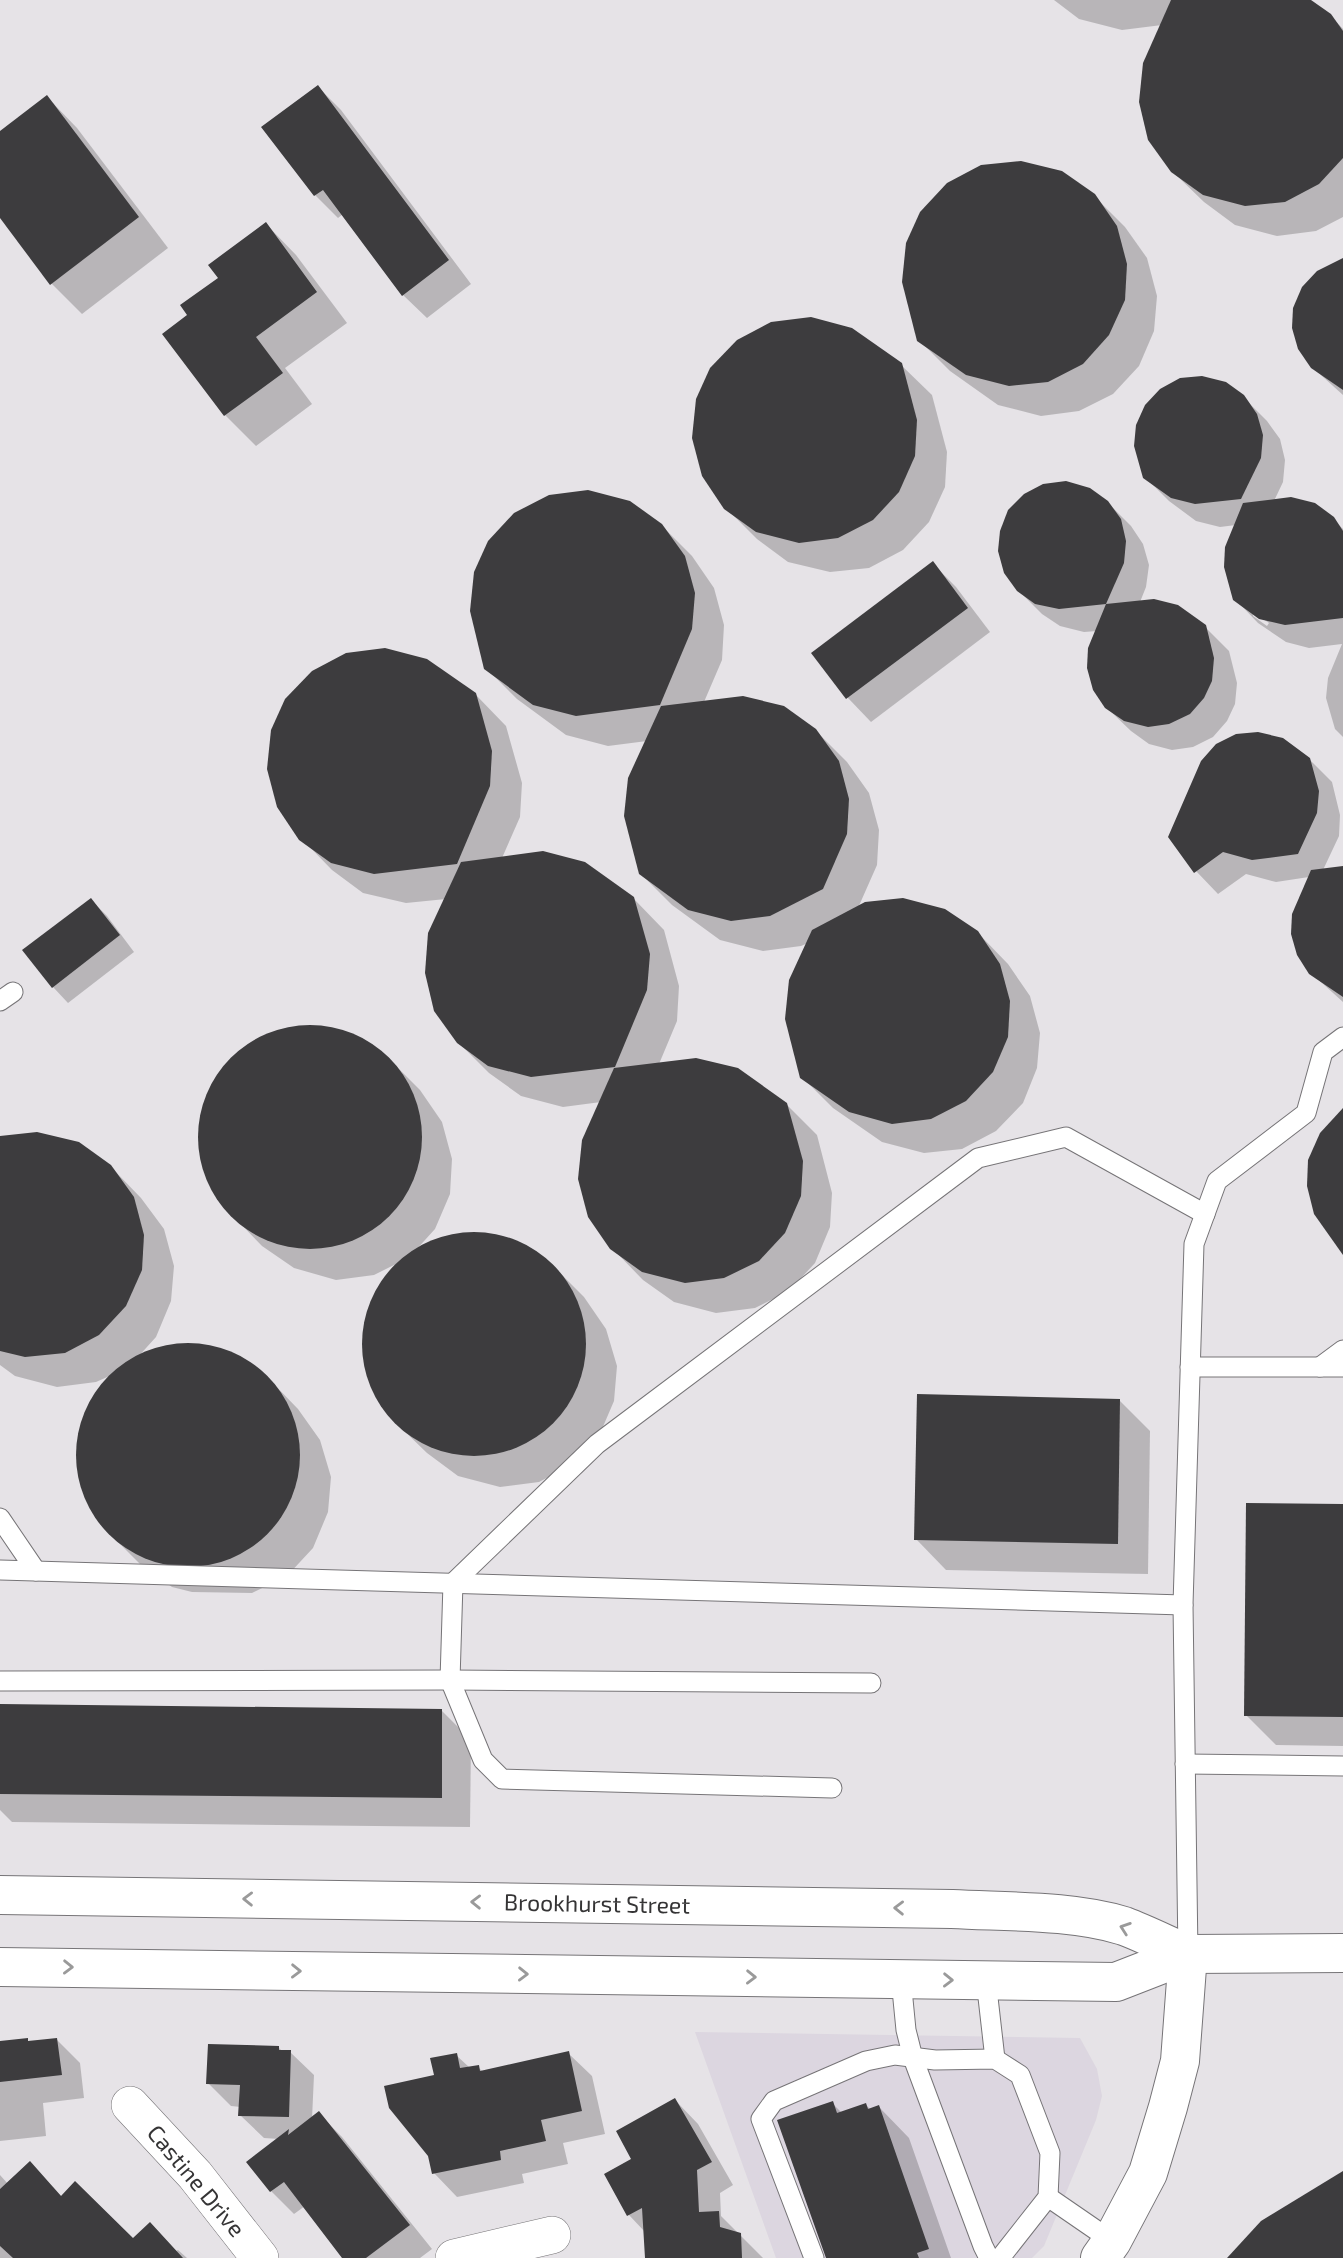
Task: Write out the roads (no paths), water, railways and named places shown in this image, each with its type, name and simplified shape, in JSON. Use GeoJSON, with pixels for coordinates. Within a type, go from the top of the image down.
{"type":"FeatureCollection","features":[{"type":"Feature","properties":{"kind":"main road","name":"Brookhurst Street"},"geometry":{"type":"LineString","coordinates":[[0,1895],[952,1909],[1086,1918],[1123,1926],[1188,1954]]}},
{"type":"Feature","properties":{"kind":"main road","name":"Brookhurst Street"},"geometry":{"type":"LineString","coordinates":[[0,1966],[1116,1982],[1188,1954],[1343,1954]]}},
{"type":"Feature","properties":{"kind":"main road"},"geometry":{"type":"LineString","coordinates":[[1106,2250],[1148,2173],[1177,2072],[1188,1954]]}},
{"type":"Feature","properties":{"kind":"street","name":"Castine Drive"},"geometry":{"type":"LineString","coordinates":[[130,2105],[195,2175],[260,2258]]}},
{"type":"Feature","properties":{"kind":"street"},"geometry":{"type":"LineString","coordinates":[[454,2258],[552,2235]]}},
{"type":"Feature","properties":{"kind":"lane"},"geometry":{"type":"LineString","coordinates":[[1188,1954],[1183,1605],[1194,1244],[1217,1181],[1306,1113],[1323,1052],[1343,1037]]}},
{"type":"Feature","properties":{"kind":"lane"},"geometry":{"type":"LineString","coordinates":[[832,1788],[502,1779],[483,1760],[450,1680],[453,1583],[597,1444],[978,1158],[1066,1137],[1205,1214]]}},
{"type":"Feature","properties":{"kind":"lane"},"geometry":{"type":"LineString","coordinates":[[1321,1367],[1343,1350]]}},
{"type":"Feature","properties":{"kind":"lane"},"geometry":{"type":"LineString","coordinates":[[1190,1367],[1343,1367]]}},
{"type":"Feature","properties":{"kind":"lane"},"geometry":{"type":"LineString","coordinates":[[0,1518],[36,1571]]}},
{"type":"Feature","properties":{"kind":"lane"},"geometry":{"type":"LineString","coordinates":[[0,1570],[1183,1605]]}},
{"type":"Feature","properties":{"kind":"lane"},"geometry":{"type":"LineString","coordinates":[[0,1681],[871,1683]]}},
{"type":"Feature","properties":{"kind":"lane"},"geometry":{"type":"LineString","coordinates":[[1185,1764],[1343,1766]]}},
{"type":"Feature","properties":{"kind":"lane"},"geometry":{"type":"LineString","coordinates":[[901,1979],[906,2030],[913,2058],[989,2258]]}},
{"type":"Feature","properties":{"kind":"lane"},"geometry":{"type":"LineString","coordinates":[[986,1980],[995,2059]]}},
{"type":"Feature","properties":{"kind":"lane"},"geometry":{"type":"LineString","coordinates":[[814,2258],[761,2119],[774,2101],[866,2061],[895,2055],[935,2060],[995,2059],[1020,2075],[1051,2153],[1048,2197],[1000,2258]]}},
{"type":"Feature","properties":{"kind":"lane"},"geometry":{"type":"LineString","coordinates":[[1048,2197],[1106,2250]]}}]}
